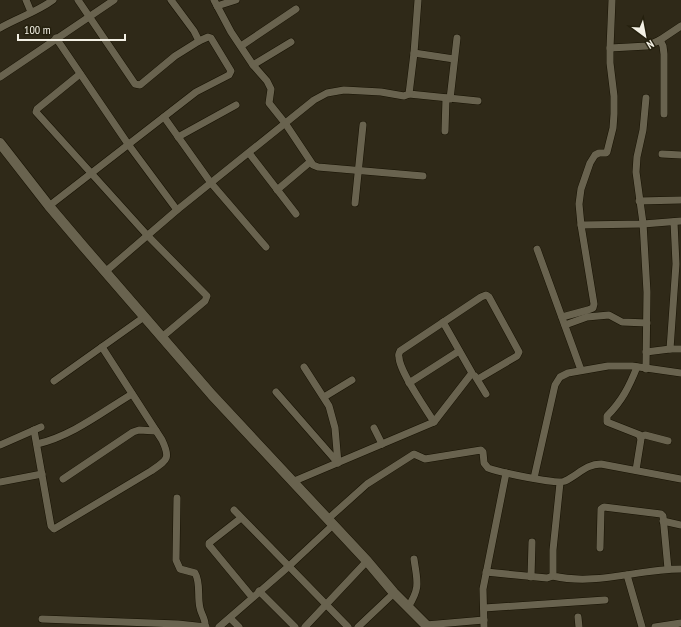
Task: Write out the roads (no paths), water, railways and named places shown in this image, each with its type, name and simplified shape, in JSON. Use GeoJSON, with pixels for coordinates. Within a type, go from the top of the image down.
{"type":"FeatureCollection","features":[{"type":"Feature","properties":{"kind":"main road"},"geometry":{"type":"LineString","coordinates":[[0,143],[49,206],[212,395],[367,561],[394,593],[427,626]]}},
{"type":"Feature","properties":{"kind":"street"},"geometry":{"type":"LineString","coordinates":[[26,0],[31,12]]}},
{"type":"Feature","properties":{"kind":"street"},"geometry":{"type":"LineString","coordinates":[[0,28],[42,8],[53,0]]}},
{"type":"Feature","properties":{"kind":"street"},"geometry":{"type":"LineString","coordinates":[[49,206],[196,92],[230,74],[230,69],[211,38],[208,37],[175,56],[140,85],[138,85],[134,82],[78,0]]}},
{"type":"Feature","properties":{"kind":"street"},"geometry":{"type":"LineString","coordinates":[[0,77],[114,0]]}},
{"type":"Feature","properties":{"kind":"street"},"geometry":{"type":"LineString","coordinates":[[171,0],[194,31],[199,41]]}},
{"type":"Feature","properties":{"kind":"street"},"geometry":{"type":"LineString","coordinates":[[236,0],[215,3],[231,32],[253,65],[267,81],[271,89],[269,103],[285,123],[310,162],[318,167],[423,176]]}},
{"type":"Feature","properties":{"kind":"street"},"geometry":{"type":"LineString","coordinates":[[409,94],[418,0]]}},
{"type":"Feature","properties":{"kind":"street"},"geometry":{"type":"LineString","coordinates":[[562,317],[593,308],[594,304],[579,204],[581,189],[590,164],[595,155],[607,152],[613,128],[614,96],[610,63],[612,0]]}},
{"type":"Feature","properties":{"kind":"street"},"geometry":{"type":"LineString","coordinates":[[241,46],[296,9]]}},
{"type":"Feature","properties":{"kind":"street"},"geometry":{"type":"LineString","coordinates":[[610,48],[647,46],[660,40],[681,26]]}},
{"type":"Feature","properties":{"kind":"street"},"geometry":{"type":"LineString","coordinates":[[56,38],[128,144],[176,210]]}},
{"type":"Feature","properties":{"kind":"street"},"geometry":{"type":"LineString","coordinates":[[445,131],[448,98],[457,38]]}},
{"type":"Feature","properties":{"kind":"street"},"geometry":{"type":"LineString","coordinates":[[660,40],[663,46],[664,54],[664,114]]}},
{"type":"Feature","properties":{"kind":"street"},"geometry":{"type":"LineString","coordinates":[[253,65],[291,42]]}},
{"type":"Feature","properties":{"kind":"street"},"geometry":{"type":"LineString","coordinates":[[414,53],[454,59]]}},
{"type":"Feature","properties":{"kind":"street"},"geometry":{"type":"LineString","coordinates":[[80,74],[37,109],[36,112],[147,235],[207,296],[206,301],[162,337]]}},
{"type":"Feature","properties":{"kind":"street"},"geometry":{"type":"LineString","coordinates":[[105,272],[176,210],[314,100],[327,92],[344,90],[381,92],[404,96],[409,94],[478,101]]}},
{"type":"Feature","properties":{"kind":"street"},"geometry":{"type":"LineString","coordinates":[[646,98],[643,130],[636,164],[639,201],[643,224],[647,292],[646,369]]}},
{"type":"Feature","properties":{"kind":"street"},"geometry":{"type":"LineString","coordinates":[[178,137],[236,106]]}},
{"type":"Feature","properties":{"kind":"street"},"geometry":{"type":"LineString","coordinates":[[164,117],[211,183],[266,247]]}},
{"type":"Feature","properties":{"kind":"street"},"geometry":{"type":"LineString","coordinates":[[355,203],[363,125]]}},
{"type":"Feature","properties":{"kind":"street"},"geometry":{"type":"LineString","coordinates":[[249,153],[296,214]]}},
{"type":"Feature","properties":{"kind":"street"},"geometry":{"type":"LineString","coordinates":[[662,154],[681,155]]}},
{"type":"Feature","properties":{"kind":"street"},"geometry":{"type":"LineString","coordinates":[[278,190],[310,162]]}},
{"type":"Feature","properties":{"kind":"street"},"geometry":{"type":"LineString","coordinates":[[639,201],[681,200]]}},
{"type":"Feature","properties":{"kind":"street"},"geometry":{"type":"LineString","coordinates":[[581,225],[678,222],[678,264],[670,349]]}},
{"type":"Feature","properties":{"kind":"street"},"geometry":{"type":"LineString","coordinates":[[537,249],[581,370]]}},
{"type":"Feature","properties":{"kind":"street"},"geometry":{"type":"LineString","coordinates":[[434,422],[409,383],[399,361],[398,356],[400,351],[486,295],[489,297],[519,352],[517,356],[478,379]]}},
{"type":"Feature","properties":{"kind":"street"},"geometry":{"type":"LineString","coordinates":[[565,325],[587,317],[608,315],[622,322],[647,323]]}},
{"type":"Feature","properties":{"kind":"street"},"geometry":{"type":"LineString","coordinates":[[54,381],[144,317]]}},
{"type":"Feature","properties":{"kind":"street"},"geometry":{"type":"LineString","coordinates":[[443,322],[472,373],[478,379],[486,394]]}},
{"type":"Feature","properties":{"kind":"street"},"geometry":{"type":"LineString","coordinates":[[34,430],[52,528],[56,528],[164,463],[168,457],[167,451],[156,431],[102,347]]}},
{"type":"Feature","properties":{"kind":"street"},"geometry":{"type":"LineString","coordinates":[[646,352],[681,349]]}},
{"type":"Feature","properties":{"kind":"street"},"geometry":{"type":"LineString","coordinates":[[409,383],[460,352]]}},
{"type":"Feature","properties":{"kind":"street"},"geometry":{"type":"LineString","coordinates":[[534,478],[555,386],[560,377],[568,373],[581,370],[608,366],[638,367],[681,373]]}},
{"type":"Feature","properties":{"kind":"street"},"geometry":{"type":"LineString","coordinates":[[304,367],[329,406],[335,428],[338,463]]}},
{"type":"Feature","properties":{"kind":"street"},"geometry":{"type":"LineString","coordinates":[[638,367],[628,390],[607,416],[607,422],[640,436],[645,435],[668,441]]}},
{"type":"Feature","properties":{"kind":"street"},"geometry":{"type":"LineString","coordinates":[[292,482],[434,422],[472,373]]}},
{"type":"Feature","properties":{"kind":"street"},"geometry":{"type":"LineString","coordinates":[[324,397],[352,380]]}},
{"type":"Feature","properties":{"kind":"street"},"geometry":{"type":"LineString","coordinates":[[276,392],[338,463]]}},
{"type":"Feature","properties":{"kind":"street"},"geometry":{"type":"LineString","coordinates":[[36,444],[51,441],[70,432],[132,394]]}},
{"type":"Feature","properties":{"kind":"street"},"geometry":{"type":"LineString","coordinates":[[0,444],[41,427]]}},
{"type":"Feature","properties":{"kind":"street"},"geometry":{"type":"LineString","coordinates":[[374,428],[382,444]]}},
{"type":"Feature","properties":{"kind":"street"},"geometry":{"type":"LineString","coordinates":[[63,479],[133,432],[138,430],[156,431]]}},
{"type":"Feature","properties":{"kind":"street"},"geometry":{"type":"LineString","coordinates":[[636,470],[641,438],[640,436]]}},
{"type":"Feature","properties":{"kind":"street"},"geometry":{"type":"LineString","coordinates":[[219,627],[288,566],[367,484],[414,454],[426,459],[481,450],[483,452],[484,463],[486,466],[496,471],[560,483],[595,464],[608,464],[681,480]]}},
{"type":"Feature","properties":{"kind":"street"},"geometry":{"type":"LineString","coordinates":[[427,626],[484,624],[483,589],[506,473]]}},
{"type":"Feature","properties":{"kind":"street"},"geometry":{"type":"LineString","coordinates":[[0,482],[42,474]]}},
{"type":"Feature","properties":{"kind":"street"},"geometry":{"type":"LineString","coordinates":[[552,576],[553,550],[560,483]]}},
{"type":"Feature","properties":{"kind":"street"},"geometry":{"type":"LineString","coordinates":[[42,619],[84,624],[206,627],[206,623],[199,606],[197,577],[195,573],[180,569],[176,560],[177,498]]}},
{"type":"Feature","properties":{"kind":"street"},"geometry":{"type":"LineString","coordinates":[[600,548],[601,509],[604,508],[661,514],[663,516],[668,569]]}},
{"type":"Feature","properties":{"kind":"street"},"geometry":{"type":"LineString","coordinates":[[234,510],[348,627]]}},
{"type":"Feature","properties":{"kind":"street"},"geometry":{"type":"LineString","coordinates":[[241,518],[209,545],[252,598]]}},
{"type":"Feature","properties":{"kind":"street"},"geometry":{"type":"LineString","coordinates":[[663,522],[681,524]]}},
{"type":"Feature","properties":{"kind":"street"},"geometry":{"type":"LineString","coordinates":[[531,577],[532,542]]}},
{"type":"Feature","properties":{"kind":"street"},"geometry":{"type":"LineString","coordinates":[[408,607],[415,596],[418,587],[414,558]]}},
{"type":"Feature","properties":{"kind":"street"},"geometry":{"type":"LineString","coordinates":[[305,627],[367,561]]}},
{"type":"Feature","properties":{"kind":"street"},"geometry":{"type":"LineString","coordinates":[[486,572],[531,577],[547,578],[552,576],[598,579],[668,569],[681,569]]}},
{"type":"Feature","properties":{"kind":"street"},"geometry":{"type":"LineString","coordinates":[[627,575],[642,627]]}},
{"type":"Feature","properties":{"kind":"street"},"geometry":{"type":"LineString","coordinates":[[259,591],[295,627]]}},
{"type":"Feature","properties":{"kind":"street"},"geometry":{"type":"LineString","coordinates":[[358,627],[394,593]]}},
{"type":"Feature","properties":{"kind":"street"},"geometry":{"type":"LineString","coordinates":[[484,608],[605,600]]}},
{"type":"Feature","properties":{"kind":"street"},"geometry":{"type":"LineString","coordinates":[[578,617],[579,627]]}},
{"type":"Feature","properties":{"kind":"street"},"geometry":{"type":"LineString","coordinates":[[230,618],[238,627]]}},
{"type":"Feature","properties":{"kind":"street"},"geometry":{"type":"LineString","coordinates":[[656,627],[681,623]]}}]}
